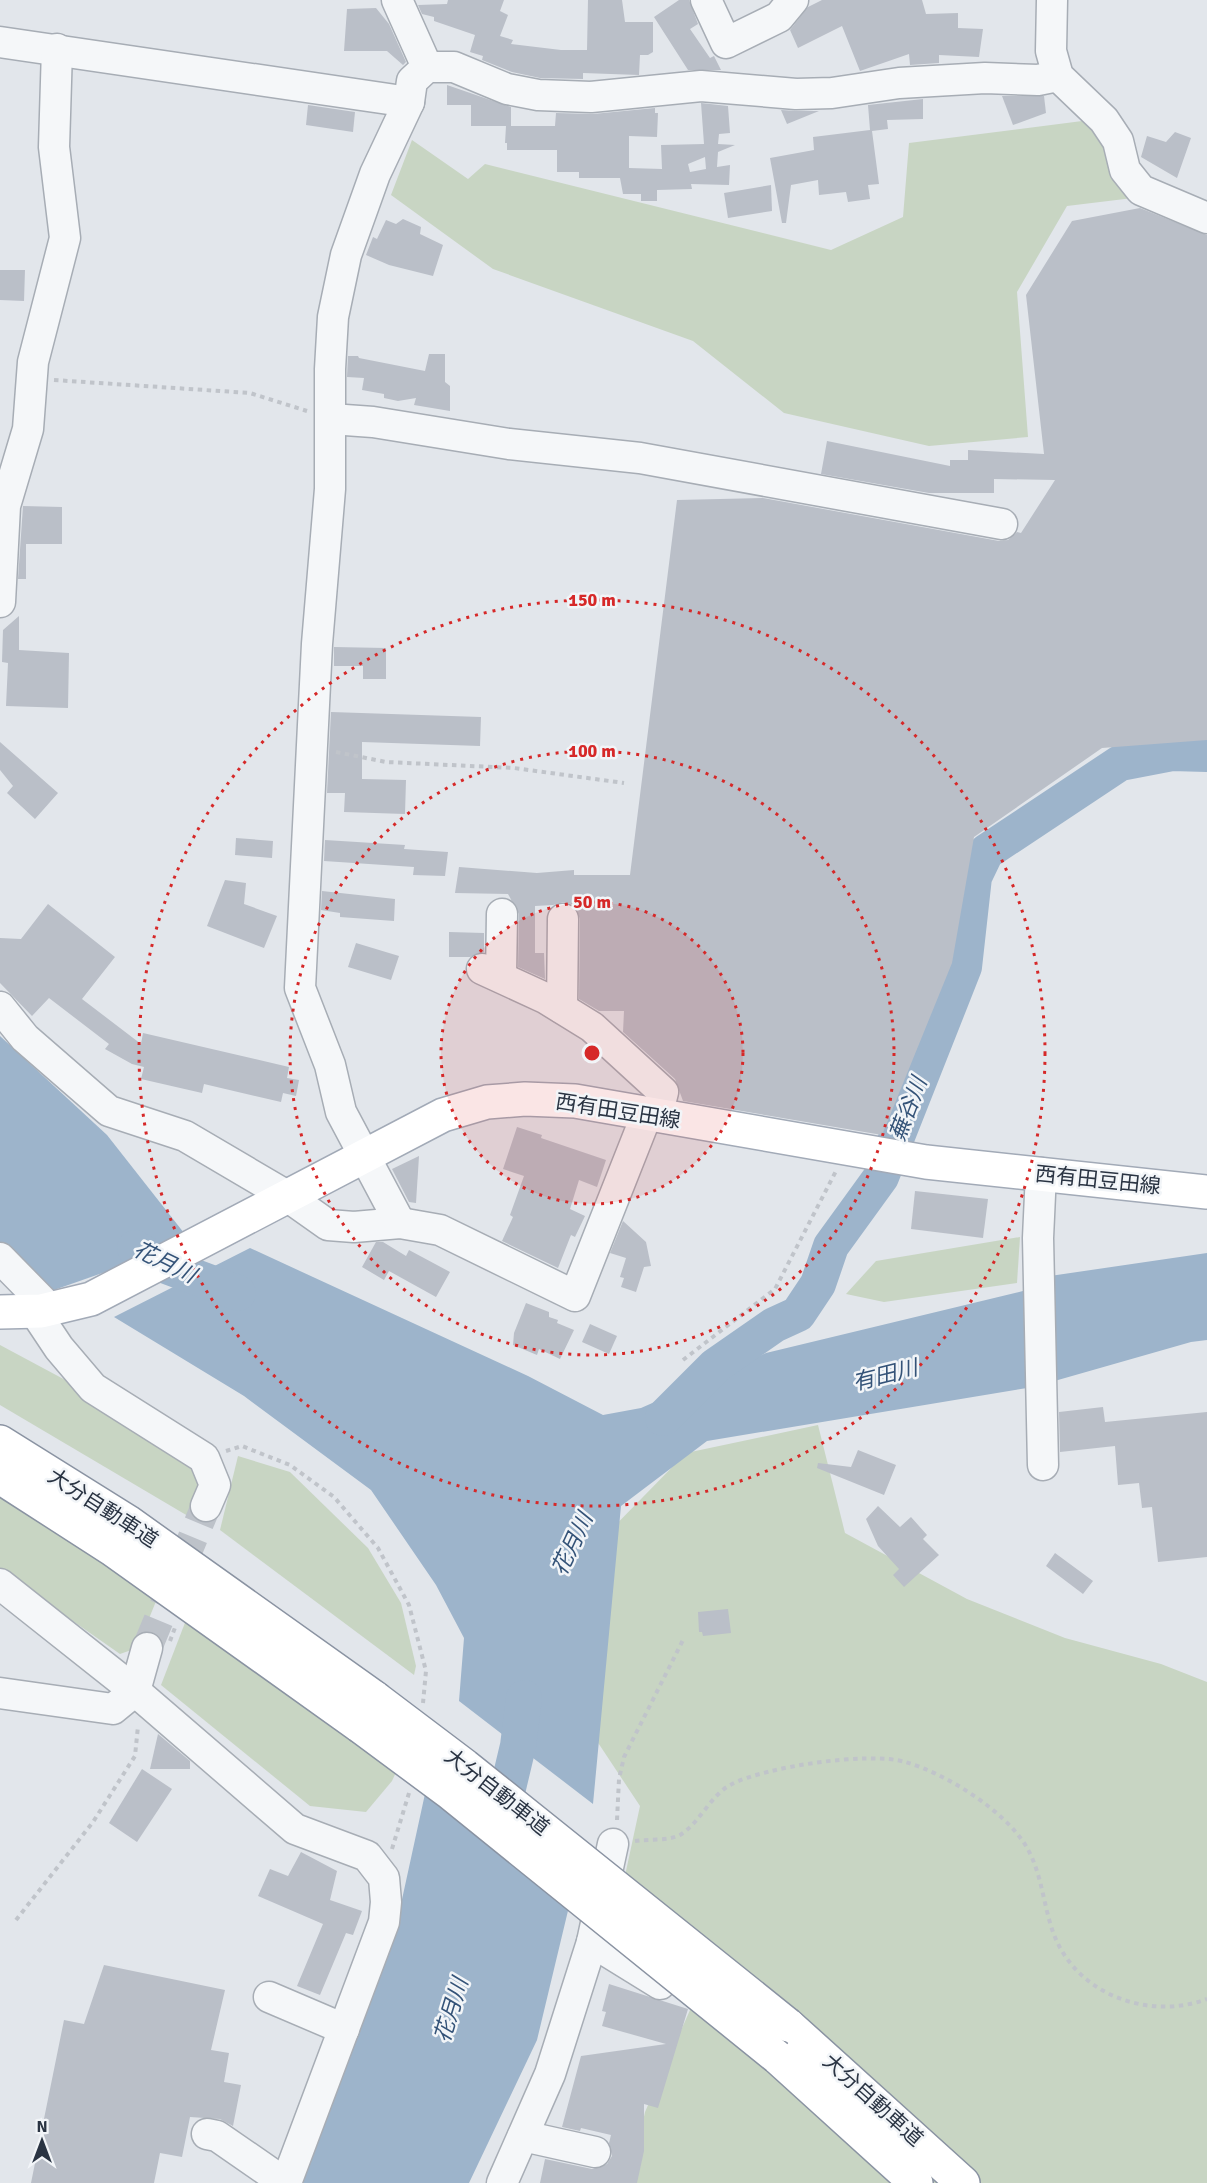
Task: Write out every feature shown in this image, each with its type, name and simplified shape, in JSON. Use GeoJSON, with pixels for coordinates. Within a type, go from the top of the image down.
{"type":"FeatureCollection","features":[{"type":"Feature","properties":{"kind":"main road","name":"西有田豆田線"},"geometry":{"type":"LineString","coordinates":[[0,1311],[43,1311],[91,1299],[364,1154],[443,1115],[487,1102],[525,1099],[575,1101],[838,1155],[1207,1191]]}},
{"type":"Feature","properties":{"kind":"main road","name":"大分自動車道"},"geometry":{"type":"LineString","coordinates":[[0,1442],[128,1522],[375,1698],[483,1780],[788,2025],[963,2183]]}},
{"type":"Feature","properties":{"kind":"main road","name":"大分自動車道"},"geometry":{"type":"LineString","coordinates":[[0,1477],[112,1548],[360,1726],[466,1806],[777,2056],[916,2183]]}},
{"type":"Feature","properties":{"kind":"street"},"geometry":{"type":"LineString","coordinates":[[397,0],[427,67]]}},
{"type":"Feature","properties":{"kind":"street"},"geometry":{"type":"LineString","coordinates":[[705,0],[726,43],[779,17],[793,0]]}},
{"type":"Feature","properties":{"kind":"street"},"geometry":{"type":"LineString","coordinates":[[1052,0],[1051,51],[1058,76],[1104,120],[1118,141],[1125,170],[1141,190],[1207,218]]}},
{"type":"Feature","properties":{"kind":"street"},"geometry":{"type":"LineString","coordinates":[[0,42],[409,102]]}},
{"type":"Feature","properties":{"kind":"street"},"geometry":{"type":"LineString","coordinates":[[0,602],[5,506],[28,429],[33,362],[65,238],[54,147],[57,49]]}},
{"type":"Feature","properties":{"kind":"street"},"geometry":{"type":"LineString","coordinates":[[400,1223],[341,1112],[330,1065],[300,988],[312,747],[330,489],[330,369],[333,317],[346,255],[375,174],[409,102],[412,81],[427,67],[454,67],[507,89],[538,95],[591,97],[701,86],[796,94],[832,93],[899,83],[984,78],[1038,80],[1058,76]]}},
{"type":"Feature","properties":{"kind":"street"},"geometry":{"type":"LineString","coordinates":[[331,419],[373,422],[509,444],[640,458],[1002,524]]}},
{"type":"Feature","properties":{"kind":"street"},"geometry":{"type":"LineString","coordinates":[[0,1007],[25,1038],[109,1111],[185,1136],[278,1200],[328,1225],[354,1227],[400,1223],[440,1230],[575,1296],[663,1092],[592,1027],[562,1008],[491,973],[502,914]]}},
{"type":"Feature","properties":{"kind":"street"},"geometry":{"type":"LineString","coordinates":[[562,1008],[563,919]]}},
{"type":"Feature","properties":{"kind":"street"},"geometry":{"type":"LineString","coordinates":[[1041,1173],[1038,1238],[1043,1466]]}},
{"type":"Feature","properties":{"kind":"street"},"geometry":{"type":"LineString","coordinates":[[0,1258],[43,1311],[59,1348],[93,1388],[204,1458],[215,1485],[206,1506]]}},
{"type":"Feature","properties":{"kind":"street"},"geometry":{"type":"LineString","coordinates":[[0,1584],[135,1691],[271,1811],[295,1829],[367,1856],[384,1878],[386,1902],[384,1922],[285,2183],[217,2136],[207,2134]]}},
{"type":"Feature","properties":{"kind":"street"},"geometry":{"type":"LineString","coordinates":[[0,1693],[113,1709],[135,1691],[147,1648]]}},
{"type":"Feature","properties":{"kind":"street"},"geometry":{"type":"LineString","coordinates":[[502,2183],[550,2074],[591,1942],[613,1844]]}},
{"type":"Feature","properties":{"kind":"street"},"geometry":{"type":"LineString","coordinates":[[591,1942],[660,1984]]}},
{"type":"Feature","properties":{"kind":"street"},"geometry":{"type":"LineString","coordinates":[[269,1997],[344,2030]]}},
{"type":"Feature","properties":{"kind":"street"},"geometry":{"type":"LineString","coordinates":[[523,2136],[595,2152]]}},
{"type":"Feature","properties":{"kind":"path"},"geometry":{"type":"LineString","coordinates":[[32,378],[250,393],[331,419]]}},
{"type":"Feature","properties":{"kind":"path"},"geometry":{"type":"LineString","coordinates":[[312,747],[386,762],[514,768],[624,783]]}},
{"type":"Feature","properties":{"kind":"path"},"geometry":{"type":"LineString","coordinates":[[683,1360],[775,1289],[838,1155]]}},
{"type":"Feature","properties":{"kind":"path"},"geometry":{"type":"LineString","coordinates":[[204,1458],[242,1446],[290,1465],[334,1497],[378,1548],[409,1605],[426,1671],[422,1704]]}},
{"type":"Feature","properties":{"kind":"path"},"geometry":{"type":"LineString","coordinates":[[684,1638],[624,1758],[619,1779],[616,1833],[613,1844],[679,1835],[730,1784],[833,1759],[903,1761],[936,1773],[957,1786],[1008,1826],[1025,1845],[1038,1871],[1054,1934],[1064,1954],[1084,1977],[1107,1994],[1137,2006],[1169,2006],[1207,1999]]}},
{"type":"Feature","properties":{"kind":"path"},"geometry":{"type":"LineString","coordinates":[[16,1920],[93,1822],[135,1756],[138,1731],[135,1691]]}},
{"type":"Feature","properties":{"kind":"path"},"geometry":{"type":"LineString","coordinates":[[384,1878],[412,1782]]}},
{"type":"Feature","properties":{"kind":"green space"},"geometry":{"type":"Polygon","coordinates":[[[1090,120],[1133,198],[1067,206],[1017,292],[1028,437],[929,446],[784,413],[693,341],[493,269],[391,195],[412,140],[468,179],[485,164],[831,250],[903,217],[909,143],[1090,120]]]}},
{"type":"Feature","properties":{"kind":"green space"},"geometry":{"type":"Polygon","coordinates":[[[1020,1237],[1017,1283],[884,1302],[846,1294],[876,1261],[1020,1237]]]}},
{"type":"Feature","properties":{"kind":"green space"},"geometry":{"type":"Polygon","coordinates":[[[0,1345],[84,1390],[197,1461],[205,1487],[193,1519],[0,1405],[0,1345]]]}},
{"type":"Feature","properties":{"kind":"green space"},"geometry":{"type":"Polygon","coordinates":[[[818,1425],[845,1533],[967,1599],[1065,1638],[1161,1664],[1207,1682],[1207,2183],[630,2183],[645,2112],[694,2001],[612,1936],[640,1806],[579,1714],[599,1542],[686,1453],[818,1425]]]}},
{"type":"Feature","properties":{"kind":"green space"},"geometry":{"type":"Polygon","coordinates":[[[238,1456],[290,1472],[368,1548],[401,1603],[416,1666],[414,1675],[220,1530],[238,1456]]]}},
{"type":"Feature","properties":{"kind":"green space"},"geometry":{"type":"Polygon","coordinates":[[[0,1482],[163,1584],[137,1648],[120,1654],[0,1570],[0,1482]]]}},
{"type":"Feature","properties":{"kind":"green space"},"geometry":{"type":"Polygon","coordinates":[[[193,1602],[407,1748],[392,1781],[366,1812],[310,1806],[161,1685],[193,1602]]]}},
{"type":"Feature","properties":{"kind":"water"},"geometry":{"type":"Polygon","coordinates":[[[0,1036],[107,1135],[184,1233],[128,1264],[54,1290],[29,1272],[0,1242],[0,1036]]]}},
{"type":"Feature","properties":{"kind":"water","name":"有田川"},"geometry":{"type":"Polygon","coordinates":[[[250,1248],[528,1376],[603,1415],[641,1408],[766,1353],[1027,1290],[1027,1388],[707,1441],[621,1506],[593,1804],[459,1701],[464,1638],[436,1585],[371,1490],[244,1396],[114,1317],[250,1248]]]}},
{"type":"Feature","properties":{"kind":"water"},"geometry":{"type":"Polygon","coordinates":[[[1207,1253],[1207,1340],[1191,1342],[1051,1382],[1050,1276],[1207,1253]]]}},
{"type":"Feature","properties":{"kind":"water"},"geometry":{"type":"Polygon","coordinates":[[[428,1780],[572,1894],[537,2040],[469,2183],[303,2183],[401,1904],[428,1780]]]}},
{"type":"Feature","properties":{"kind":"building"},"geometry":{"type":"Polygon","coordinates":[[[448,0],[504,0],[500,11],[508,15],[500,36],[513,40],[511,44],[561,50],[587,50],[588,0],[622,0],[625,22],[653,22],[653,52],[640,55],[639,75],[583,73],[583,79],[540,78],[512,72],[482,60],[483,56],[470,52],[475,35],[434,21],[434,17],[422,14],[418,5],[447,4],[448,0]]]}},
{"type":"Feature","properties":{"kind":"building"},"geometry":{"type":"Polygon","coordinates":[[[679,0],[689,0],[698,24],[690,29],[710,58],[714,56],[721,70],[688,70],[654,17],[679,0]]]}},
{"type":"Feature","properties":{"kind":"building"},"geometry":{"type":"Polygon","coordinates":[[[822,0],[922,0],[926,14],[958,13],[958,28],[983,29],[979,57],[939,55],[939,63],[910,65],[909,54],[860,71],[842,26],[798,48],[790,30],[808,7],[822,0]]]}},
{"type":"Feature","properties":{"kind":"building"},"geometry":{"type":"Polygon","coordinates":[[[376,8],[389,24],[406,62],[403,65],[387,51],[344,51],[347,9],[376,8]]]}},
{"type":"Feature","properties":{"kind":"building"},"geometry":{"type":"Polygon","coordinates":[[[447,85],[511,107],[511,126],[471,126],[471,105],[447,105],[447,85]]]}},
{"type":"Feature","properties":{"kind":"building"},"geometry":{"type":"Polygon","coordinates":[[[1002,96],[1044,96],[1046,113],[1013,125],[1002,96]]]}},
{"type":"Feature","properties":{"kind":"building"},"geometry":{"type":"Polygon","coordinates":[[[923,99],[923,119],[887,120],[888,129],[872,131],[879,184],[868,185],[870,199],[848,202],[846,192],[819,195],[818,180],[791,185],[786,223],[782,223],[770,158],[814,150],[813,137],[870,130],[868,105],[923,99]]]}},
{"type":"Feature","properties":{"kind":"building"},"geometry":{"type":"Polygon","coordinates":[[[701,103],[728,106],[730,133],[719,134],[718,144],[735,145],[718,152],[717,167],[730,165],[729,185],[691,184],[692,189],[657,190],[657,201],[641,201],[641,194],[623,194],[620,178],[579,178],[579,172],[557,172],[557,150],[507,150],[507,143],[505,143],[506,126],[555,126],[556,113],[593,114],[655,108],[655,113],[658,113],[657,137],[629,136],[629,168],[662,169],[661,145],[704,144],[701,103]],[[705,157],[688,164],[690,172],[706,169],[705,157]]]}},
{"type":"Feature","properties":{"kind":"building"},"geometry":{"type":"Polygon","coordinates":[[[308,105],[355,112],[353,132],[306,125],[308,105]]]}},
{"type":"Feature","properties":{"kind":"building"},"geometry":{"type":"Polygon","coordinates":[[[781,110],[796,111],[819,111],[787,124],[781,110]]]}},
{"type":"Feature","properties":{"kind":"building"},"geometry":{"type":"Polygon","coordinates":[[[1175,132],[1191,138],[1177,178],[1141,157],[1147,136],[1166,142],[1175,132]]]}},
{"type":"Feature","properties":{"kind":"building"},"geometry":{"type":"Polygon","coordinates":[[[771,185],[772,211],[728,218],[724,193],[771,185]]]}},
{"type":"Feature","properties":{"kind":"building"},"geometry":{"type":"Polygon","coordinates":[[[1140,208],[1207,235],[1207,740],[1102,748],[974,837],[952,963],[882,1135],[683,1101],[675,1079],[623,1032],[624,1011],[599,1011],[579,999],[580,919],[575,905],[563,902],[535,906],[535,953],[544,953],[545,979],[518,967],[519,914],[508,894],[455,893],[459,867],[537,873],[574,870],[574,875],[630,875],[677,500],[763,498],[999,541],[1008,540],[1017,532],[1021,533],[1055,480],[994,479],[994,493],[929,493],[821,474],[827,441],[950,466],[950,460],[968,460],[968,450],[1044,454],[1026,295],[1072,221],[1140,208]]]}},
{"type":"Feature","properties":{"kind":"building"},"geometry":{"type":"Polygon","coordinates":[[[403,219],[421,227],[420,234],[443,245],[433,276],[389,265],[366,255],[373,237],[377,239],[386,220],[396,224],[403,219]]]}},
{"type":"Feature","properties":{"kind":"building"},"geometry":{"type":"Polygon","coordinates":[[[0,270],[25,270],[24,301],[0,300],[0,270]]]}},
{"type":"Feature","properties":{"kind":"building"},"geometry":{"type":"Polygon","coordinates":[[[429,354],[445,354],[445,382],[450,386],[450,411],[414,405],[416,398],[398,401],[384,398],[384,394],[362,390],[364,378],[347,377],[348,356],[358,356],[425,371],[429,354]]]}},
{"type":"Feature","properties":{"kind":"building"},"geometry":{"type":"Polygon","coordinates":[[[23,506],[62,507],[62,544],[26,544],[26,579],[18,579],[23,506]]]}},
{"type":"Feature","properties":{"kind":"building"},"geometry":{"type":"Polygon","coordinates":[[[19,616],[19,650],[69,653],[68,708],[6,706],[8,663],[2,662],[3,630],[19,616]]]}},
{"type":"Feature","properties":{"kind":"building"},"geometry":{"type":"Polygon","coordinates":[[[334,647],[386,648],[386,679],[363,679],[363,666],[334,666],[334,647]]]}},
{"type":"Feature","properties":{"kind":"building"},"geometry":{"type":"Polygon","coordinates":[[[331,712],[481,717],[480,746],[362,742],[362,779],[406,780],[405,814],[344,812],[345,793],[327,793],[331,712]]]}},
{"type":"Feature","properties":{"kind":"building"},"geometry":{"type":"Polygon","coordinates":[[[0,742],[58,793],[35,819],[7,793],[13,786],[0,770],[0,742]]]}},
{"type":"Feature","properties":{"kind":"building"},"geometry":{"type":"Polygon","coordinates":[[[236,838],[273,841],[272,858],[235,855],[236,838]]]}},
{"type":"Feature","properties":{"kind":"building"},"geometry":{"type":"Polygon","coordinates":[[[325,840],[405,845],[404,849],[448,852],[445,876],[413,875],[414,867],[324,861],[325,840]]]}},
{"type":"Feature","properties":{"kind":"building"},"geometry":{"type":"Polygon","coordinates":[[[225,880],[246,883],[244,904],[277,916],[264,948],[207,926],[225,880]]]}},
{"type":"Feature","properties":{"kind":"building"},"geometry":{"type":"Polygon","coordinates":[[[322,891],[395,899],[394,921],[340,917],[340,913],[321,910],[322,891]]]}},
{"type":"Feature","properties":{"kind":"building"},"geometry":{"type":"Polygon","coordinates":[[[48,904],[115,957],[82,999],[141,1044],[143,1033],[289,1067],[287,1078],[299,1080],[296,1096],[283,1093],[281,1102],[204,1084],[202,1093],[141,1079],[144,1067],[132,1064],[105,1049],[109,1044],[49,998],[32,1016],[0,983],[0,938],[21,939],[48,904]]]}},
{"type":"Feature","properties":{"kind":"building"},"geometry":{"type":"Polygon","coordinates":[[[449,932],[484,933],[484,952],[470,957],[449,957],[449,932]]]}},
{"type":"Feature","properties":{"kind":"building"},"geometry":{"type":"Polygon","coordinates":[[[356,943],[399,956],[391,980],[348,967],[356,943]]]}},
{"type":"Feature","properties":{"kind":"building"},"geometry":{"type":"Polygon","coordinates":[[[517,1127],[542,1135],[541,1138],[606,1160],[597,1187],[579,1180],[570,1209],[585,1216],[575,1237],[571,1235],[558,1268],[502,1241],[513,1217],[510,1215],[524,1176],[503,1169],[517,1127]]]}},
{"type":"Feature","properties":{"kind":"building"},"geometry":{"type":"Polygon","coordinates":[[[419,1156],[416,1203],[409,1202],[392,1169],[419,1156]]]}},
{"type":"Feature","properties":{"kind":"building"},"geometry":{"type":"Polygon","coordinates":[[[915,1191],[988,1199],[983,1238],[911,1229],[915,1191]]]}},
{"type":"Feature","properties":{"kind":"building"},"geometry":{"type":"Polygon","coordinates":[[[623,1221],[646,1242],[651,1266],[644,1267],[636,1292],[621,1287],[624,1278],[620,1277],[626,1258],[610,1253],[623,1221]]]}},
{"type":"Feature","properties":{"kind":"building"},"geometry":{"type":"Polygon","coordinates":[[[376,1242],[383,1242],[406,1256],[409,1250],[450,1272],[436,1297],[389,1271],[384,1280],[362,1267],[376,1242]]]}},
{"type":"Feature","properties":{"kind":"building"},"geometry":{"type":"Polygon","coordinates":[[[526,1303],[549,1312],[549,1317],[558,1320],[557,1323],[574,1330],[560,1359],[539,1349],[537,1355],[513,1345],[514,1333],[526,1303]]]}},
{"type":"Feature","properties":{"kind":"building"},"geometry":{"type":"Polygon","coordinates":[[[590,1324],[617,1336],[609,1354],[582,1342],[590,1324]]]}},
{"type":"Feature","properties":{"kind":"building"},"geometry":{"type":"Polygon","coordinates":[[[1103,1407],[1105,1422],[1207,1412],[1207,1557],[1158,1562],[1152,1507],[1142,1508],[1139,1483],[1118,1485],[1115,1446],[1060,1452],[1059,1412],[1103,1407]]]}},
{"type":"Feature","properties":{"kind":"building"},"geometry":{"type":"Polygon","coordinates":[[[858,1450],[896,1465],[884,1495],[817,1468],[818,1463],[851,1467],[858,1450]]]}},
{"type":"Feature","properties":{"kind":"building"},"geometry":{"type":"Polygon","coordinates":[[[878,1506],[900,1527],[911,1517],[927,1535],[923,1539],[939,1555],[904,1587],[893,1575],[899,1569],[878,1546],[866,1519],[878,1506]]]}},
{"type":"Feature","properties":{"kind":"building"},"geometry":{"type":"Polygon","coordinates":[[[1055,1553],[1093,1581],[1083,1594],[1046,1566],[1055,1553]]]}},
{"type":"Feature","properties":{"kind":"building"},"geometry":{"type":"Polygon","coordinates":[[[728,1609],[731,1633],[703,1636],[702,1632],[699,1632],[698,1612],[728,1609]]]}},
{"type":"Feature","properties":{"kind":"building"},"geometry":{"type":"Polygon","coordinates":[[[158,1734],[190,1761],[190,1769],[150,1769],[158,1734]]]}},
{"type":"Feature","properties":{"kind":"building"},"geometry":{"type":"Polygon","coordinates":[[[142,1769],[172,1789],[137,1842],[109,1823],[142,1769]]]}},
{"type":"Feature","properties":{"kind":"building"},"geometry":{"type":"Polygon","coordinates":[[[301,1852],[337,1871],[330,1900],[362,1911],[353,1935],[346,1933],[320,1995],[297,1986],[323,1924],[258,1896],[270,1869],[288,1876],[301,1852]]]}},
{"type":"Feature","properties":{"kind":"building"},"geometry":{"type":"Polygon","coordinates":[[[104,1965],[225,1990],[211,2050],[229,2053],[224,2082],[241,2085],[233,2126],[220,2119],[190,2117],[182,2157],[160,2153],[154,2183],[31,2183],[64,2020],[84,2024],[104,1965]]]}},
{"type":"Feature","properties":{"kind":"building"},"geometry":{"type":"Polygon","coordinates":[[[609,1984],[688,2009],[658,2108],[644,2104],[644,2151],[637,2183],[540,2183],[545,2159],[592,2169],[607,2164],[612,2156],[609,2143],[611,2135],[581,2128],[580,2131],[562,2127],[581,2056],[666,2044],[602,2026],[606,2012],[602,2011],[609,1984]]]}},
{"type":"Feature","properties":{"kind":"waterway","name":"蕪谷川"},"geometry":{"type":"LineString","coordinates":[[663,1418],[715,1366],[774,1325],[798,1314],[818,1284],[831,1246],[881,1177],[964,967],[974,877],[986,852],[1120,763],[1172,753],[1207,754]]}},
{"type":"Feature","properties":{"kind":"waterway","name":"花月川"},"geometry":{"type":"LineString","coordinates":[[135,1248],[166,1266],[238,1293]]}},
{"type":"Feature","properties":{"kind":"waterway","name":"花月川"},"geometry":{"type":"LineString","coordinates":[[498,1830],[518,1746],[524,1698]]}},
{"type":"Feature","properties":{"kind":"tunnel"},"geometry":{"type":"LineString","coordinates":[[147,1648],[206,1506]]}}]}
